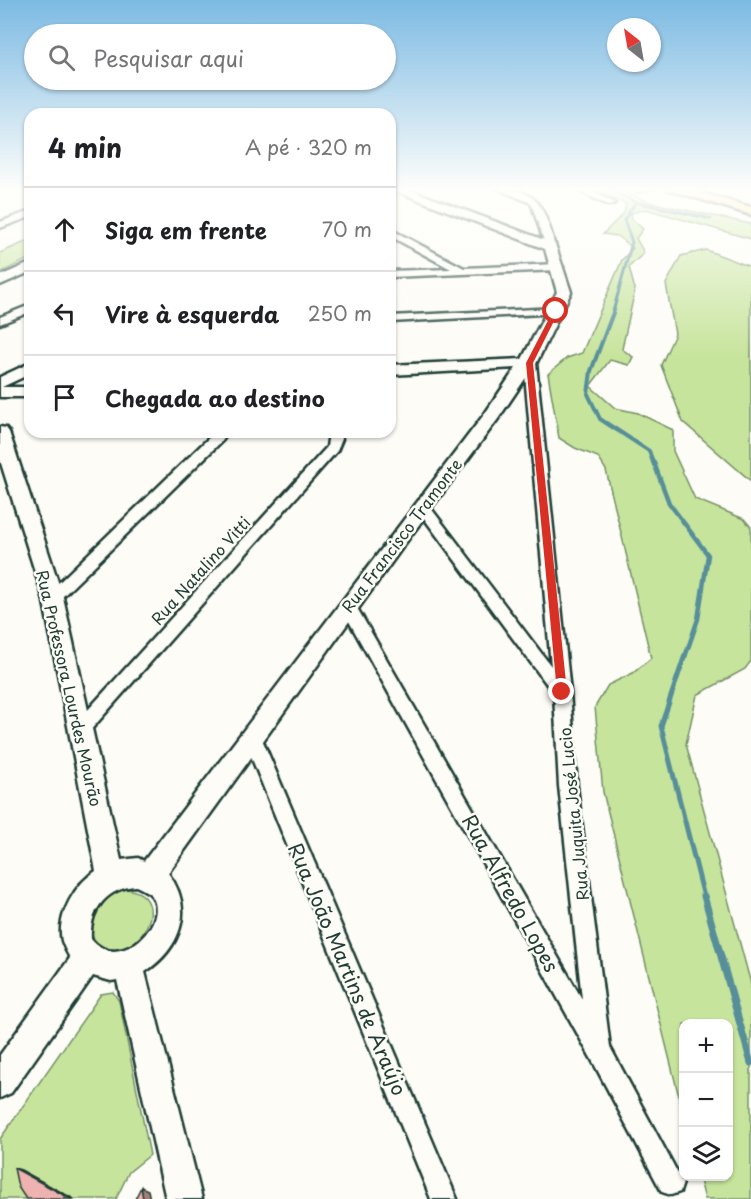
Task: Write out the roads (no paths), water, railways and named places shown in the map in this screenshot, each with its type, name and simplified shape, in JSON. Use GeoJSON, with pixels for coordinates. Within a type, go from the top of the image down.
{"type":"FeatureCollection","features":[{"type":"Feature","properties":{"kind":"street"},"geometry":{"type":"LineString","coordinates":[[414,245],[463,271]]}},
{"type":"Feature","properties":{"kind":"street"},"geometry":{"type":"LineString","coordinates":[[546,245],[551,247]]}},
{"type":"Feature","properties":{"kind":"street","name":"Rua Francisco Tramonte"},"geometry":{"type":"LineString","coordinates":[[149,876],[253,739],[348,605],[530,363],[564,292],[551,247]]}},
{"type":"Feature","properties":{"kind":"street"},"geometry":{"type":"LineString","coordinates":[[396,274],[558,267]]}},
{"type":"Feature","properties":{"kind":"street"},"geometry":{"type":"LineString","coordinates":[[0,281],[24,270]]}},
{"type":"Feature","properties":{"kind":"street"},"geometry":{"type":"LineString","coordinates":[[0,321],[24,311]]}},
{"type":"Feature","properties":{"kind":"street"},"geometry":{"type":"LineString","coordinates":[[396,319],[556,311]]}},
{"type":"Feature","properties":{"kind":"street"},"geometry":{"type":"LineString","coordinates":[[396,370],[530,363]]}},
{"type":"Feature","properties":{"kind":"street","name":"Rua Juquita José Lucio"},"geometry":{"type":"LineString","coordinates":[[530,363],[562,692],[568,786],[599,1050]]}},
{"type":"Feature","properties":{"kind":"street"},"geometry":{"type":"LineString","coordinates":[[0,392],[4,386],[0,383],[24,371]]}},
{"type":"Feature","properties":{"kind":"street"},"geometry":{"type":"LineString","coordinates":[[0,392],[24,392]]}},
{"type":"Feature","properties":{"kind":"street","name":"Rua Professora Lourdes Mourão"},"geometry":{"type":"LineString","coordinates":[[0,432],[53,597],[82,728],[111,877]]}},
{"type":"Feature","properties":{"kind":"street"},"geometry":{"type":"LineString","coordinates":[[53,597],[218,438]]}},
{"type":"Feature","properties":{"kind":"street","name":"Rua Natalino Vitti"},"geometry":{"type":"LineString","coordinates":[[82,728],[333,448],[336,438]]}},
{"type":"Feature","properties":{"kind":"street"},"geometry":{"type":"LineString","coordinates":[[422,506],[562,692]]}},
{"type":"Feature","properties":{"kind":"street","name":"Rua Alfredo Lopes"},"geometry":{"type":"LineString","coordinates":[[348,605],[599,1050],[671,1183]]}},
{"type":"Feature","properties":{"kind":"street","name":"Rua João Martins de Araújo"},"geometry":{"type":"LineString","coordinates":[[253,739],[444,1199]]}},
{"type":"Feature","properties":{"kind":"street"},"geometry":{"type":"LineString","coordinates":[[138,872],[149,876],[161,884],[168,896],[170,911],[166,927],[158,943],[145,956],[128,964],[113,967],[88,958],[79,946],[76,931],[78,915],[85,900],[97,886],[111,877],[138,872]]}},
{"type":"Feature","properties":{"kind":"street"},"geometry":{"type":"LineString","coordinates":[[0,1082],[88,958]]}},
{"type":"Feature","properties":{"kind":"street"},"geometry":{"type":"LineString","coordinates":[[128,964],[184,1199]]}},
{"type":"Feature","properties":{"kind":"waterway"},"geometry":{"type":"LineString","coordinates":[[613,312],[631,245]]}},
{"type":"Feature","properties":{"kind":"waterway"},"geometry":{"type":"LineString","coordinates":[[614,310],[591,371],[588,394],[600,419],[649,451],[654,465]]}},
{"type":"Feature","properties":{"kind":"waterway"},"geometry":{"type":"LineString","coordinates":[[654,463],[669,503],[708,555],[698,619],[685,657]]}},
{"type":"Feature","properties":{"kind":"waterway"},"geometry":{"type":"LineString","coordinates":[[685,655],[661,726],[704,897]]}},
{"type":"Feature","properties":{"kind":"waterway"},"geometry":{"type":"LineString","coordinates":[[704,896],[751,1063]]}}]}
